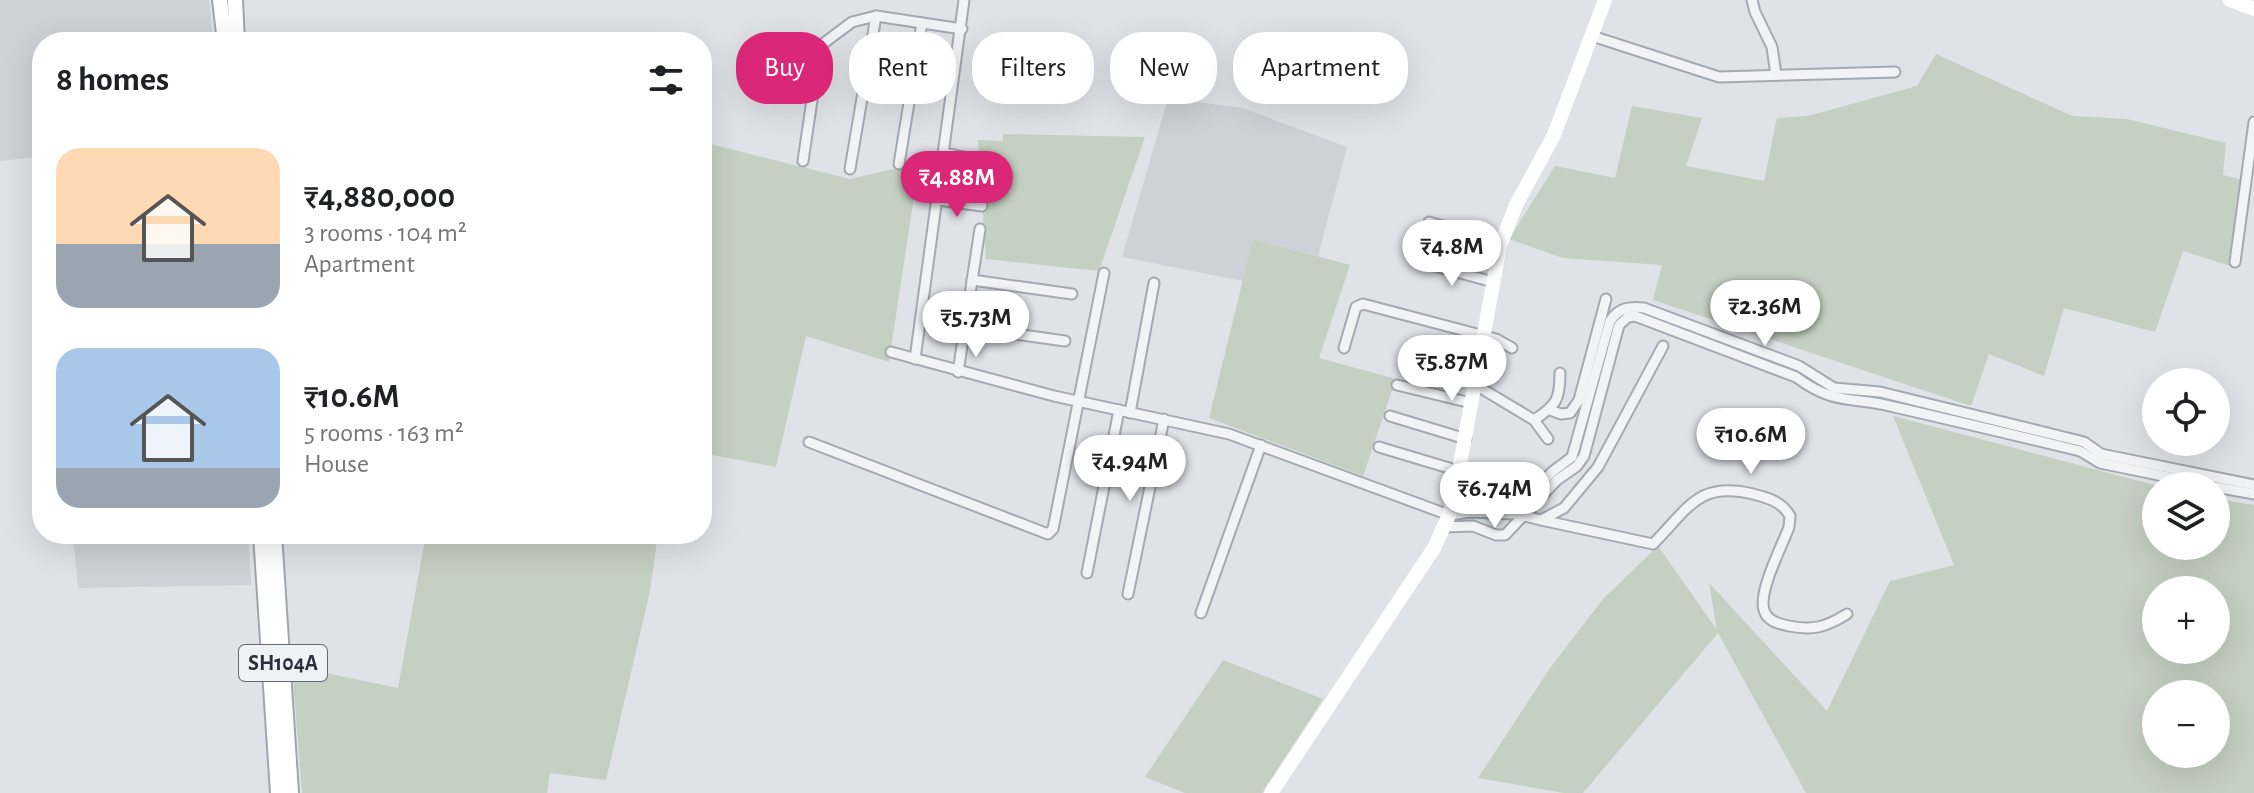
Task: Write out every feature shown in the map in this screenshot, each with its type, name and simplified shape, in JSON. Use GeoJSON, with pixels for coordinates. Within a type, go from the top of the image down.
{"type":"FeatureCollection","features":[{"type":"Feature","properties":{"kind":"main road"},"geometry":{"type":"LineString","coordinates":[[220,0],[224,32]]}},
{"type":"Feature","properties":{"kind":"main road"},"geometry":{"type":"LineString","coordinates":[[235,0],[237,32]]}},
{"type":"Feature","properties":{"kind":"main road"},"geometry":{"type":"LineString","coordinates":[[1271,793],[1434,548],[1447,521],[1466,439],[1501,242],[1516,205],[1554,135],[1605,0]]}},
{"type":"Feature","properties":{"kind":"main road"},"geometry":{"type":"LineString","coordinates":[[2230,0],[2254,9]]}},
{"type":"Feature","properties":{"kind":"main road","name":"SH104A"},"geometry":{"type":"LineString","coordinates":[[262,544],[278,793]]}},
{"type":"Feature","properties":{"kind":"main road","name":"SH104A"},"geometry":{"type":"LineString","coordinates":[[275,544],[291,793]]}},
{"type":"Feature","properties":{"kind":"street"},"geometry":{"type":"LineString","coordinates":[[915,359],[964,0]]}},
{"type":"Feature","properties":{"kind":"street"},"geometry":{"type":"LineString","coordinates":[[1752,0],[1772,47],[1776,75]]}},
{"type":"Feature","properties":{"kind":"street"},"geometry":{"type":"LineString","coordinates":[[803,161],[820,46],[852,22],[876,16],[962,29]]}},
{"type":"Feature","properties":{"kind":"street"},"geometry":{"type":"LineString","coordinates":[[850,169],[876,16]]}},
{"type":"Feature","properties":{"kind":"street"},"geometry":{"type":"LineString","coordinates":[[899,164],[922,23]]}},
{"type":"Feature","properties":{"kind":"street"},"geometry":{"type":"LineString","coordinates":[[1592,36],[1719,77],[1895,72]]}},
{"type":"Feature","properties":{"kind":"street"},"geometry":{"type":"LineString","coordinates":[[2235,262],[2254,122]]}},
{"type":"Feature","properties":{"kind":"street"},"geometry":{"type":"LineString","coordinates":[[944,153],[979,160]]}},
{"type":"Feature","properties":{"kind":"street"},"geometry":{"type":"LineString","coordinates":[[938,200],[982,206]]}},
{"type":"Feature","properties":{"kind":"street"},"geometry":{"type":"LineString","coordinates":[[1429,222],[1501,242]]}},
{"type":"Feature","properties":{"kind":"street"},"geometry":{"type":"LineString","coordinates":[[958,372],[980,229]]}},
{"type":"Feature","properties":{"kind":"street"},"geometry":{"type":"LineString","coordinates":[[1420,262],[1493,282]]}},
{"type":"Feature","properties":{"kind":"street"},"geometry":{"type":"LineString","coordinates":[[809,442],[1048,534],[1053,529],[1104,273]]}},
{"type":"Feature","properties":{"kind":"street"},"geometry":{"type":"LineString","coordinates":[[972,280],[1072,294]]}},
{"type":"Feature","properties":{"kind":"street"},"geometry":{"type":"LineString","coordinates":[[1087,573],[1154,283]]}},
{"type":"Feature","properties":{"kind":"street"},"geometry":{"type":"LineString","coordinates":[[1550,410],[1570,413],[1579,400],[1606,299]]}},
{"type":"Feature","properties":{"kind":"street"},"geometry":{"type":"LineString","coordinates":[[1344,348],[1356,307],[1361,304],[1482,336],[1512,348]]}},
{"type":"Feature","properties":{"kind":"street"},"geometry":{"type":"LineString","coordinates":[[891,352],[958,372],[1229,434],[1447,521],[1496,535],[1505,535],[1518,514],[1582,461],[1622,314],[1797,372],[1811,388],[1831,398],[1875,402],[2084,442],[2101,454],[2254,485]]}},
{"type":"Feature","properties":{"kind":"street"},"geometry":{"type":"LineString","coordinates":[[965,327],[1065,341]]}},
{"type":"Feature","properties":{"kind":"street"},"geometry":{"type":"LineString","coordinates":[[1541,520],[1564,508],[1598,467],[1663,346]]}},
{"type":"Feature","properties":{"kind":"street"},"geometry":{"type":"LineString","coordinates":[[1422,352],[1476,369]]}},
{"type":"Feature","properties":{"kind":"street"},"geometry":{"type":"LineString","coordinates":[[1534,420],[1550,410],[1560,395],[1560,373]]}},
{"type":"Feature","properties":{"kind":"street"},"geometry":{"type":"LineString","coordinates":[[1474,384],[1534,420],[1548,439]]}},
{"type":"Feature","properties":{"kind":"street"},"geometry":{"type":"LineString","coordinates":[[1397,385],[1471,403]]}},
{"type":"Feature","properties":{"kind":"street"},"geometry":{"type":"LineString","coordinates":[[1390,416],[1466,439]]}},
{"type":"Feature","properties":{"kind":"street"},"geometry":{"type":"LineString","coordinates":[[1128,594],[1164,419]]}},
{"type":"Feature","properties":{"kind":"street"},"geometry":{"type":"LineString","coordinates":[[1990,424],[2082,452],[2096,462],[2145,472]]}},
{"type":"Feature","properties":{"kind":"street"},"geometry":{"type":"LineString","coordinates":[[1201,613],[1261,445]]}},
{"type":"Feature","properties":{"kind":"street"},"geometry":{"type":"LineString","coordinates":[[1379,447],[1459,471]]}},
{"type":"Feature","properties":{"kind":"street"},"geometry":{"type":"LineString","coordinates":[[2230,489],[2254,494]]}},
{"type":"Feature","properties":{"kind":"street"},"geometry":{"type":"LineString","coordinates":[[1447,521],[1471,512],[1508,516],[1518,514],[1653,544],[1700,497],[1713,490],[1735,490],[1761,496],[1780,503],[1790,516],[1789,527],[1766,587],[1763,610],[1769,619],[1808,630],[1827,626],[1847,614]]}},
{"type":"Feature","properties":{"kind":"shaded area"},"geometry":{"type":"Polygon","coordinates":[[[0,0],[209,0],[212,32],[32,32],[32,157],[0,161],[0,0]]]}},
{"type":"Feature","properties":{"kind":"shaded area"},"geometry":{"type":"Polygon","coordinates":[[[1166,104],[1213,104],[1243,108],[1347,147],[1318,256],[1253,239],[1243,281],[1122,257],[1166,104]]]}},
{"type":"Feature","properties":{"kind":"shaded area"},"geometry":{"type":"Polygon","coordinates":[[[74,544],[249,544],[251,585],[78,588],[74,544]]]}},
{"type":"Feature","properties":{"kind":"green space"},"geometry":{"type":"Polygon","coordinates":[[[1936,54],[2072,116],[2127,119],[2226,143],[2223,175],[2252,182],[2237,268],[2183,251],[2155,332],[2064,308],[2044,376],[1989,354],[1971,406],[1653,300],[1662,265],[1563,258],[1509,239],[1555,166],[1615,178],[1632,106],[1702,118],[1686,166],[1764,181],[1777,118],[1808,116],[1917,86],[1936,54]]]}},
{"type":"Feature","properties":{"kind":"green space"},"geometry":{"type":"Polygon","coordinates":[[[1003,134],[1145,137],[1099,271],[986,259],[978,140],[1003,141],[1003,134]]]}},
{"type":"Feature","properties":{"kind":"green space"},"geometry":{"type":"Polygon","coordinates":[[[712,144],[850,179],[919,163],[889,362],[806,336],[776,467],[712,455],[712,144]]]}},
{"type":"Feature","properties":{"kind":"green space"},"geometry":{"type":"Polygon","coordinates":[[[1253,239],[1350,265],[1319,358],[1396,379],[1363,476],[1209,418],[1253,239]]]}},
{"type":"Feature","properties":{"kind":"green space"},"geometry":{"type":"Polygon","coordinates":[[[1893,416],[2142,482],[2142,560],[2230,560],[2230,501],[2254,505],[2254,793],[1806,793],[1718,633],[1583,793],[1564,793],[1478,778],[1550,668],[1603,599],[1658,546],[1717,630],[1709,583],[1827,711],[1890,581],[1954,565],[1893,416]]]}},
{"type":"Feature","properties":{"kind":"green space"},"geometry":{"type":"Polygon","coordinates":[[[424,544],[657,544],[650,591],[606,780],[550,773],[547,793],[302,793],[292,666],[398,688],[424,544]]]}},
{"type":"Feature","properties":{"kind":"green space"},"geometry":{"type":"Polygon","coordinates":[[[1223,660],[1323,699],[1262,793],[1185,793],[1145,777],[1223,660]]]}}]}
